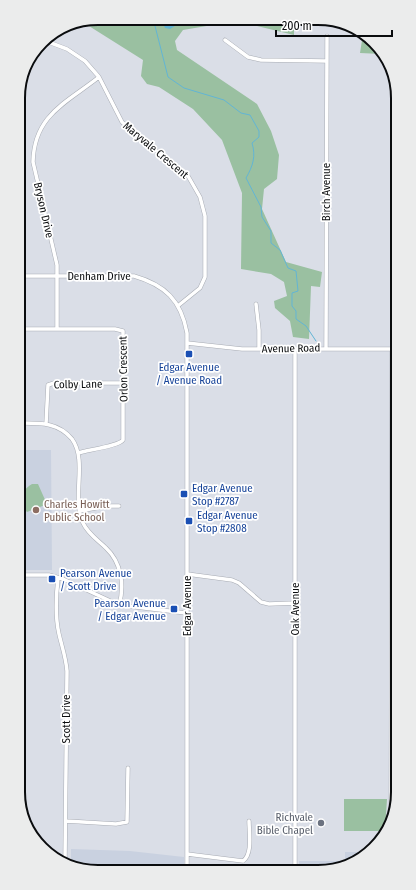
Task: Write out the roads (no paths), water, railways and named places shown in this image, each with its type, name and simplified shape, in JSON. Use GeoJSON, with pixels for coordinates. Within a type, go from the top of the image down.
{"type":"FeatureCollection","features":[{"type":"Feature","properties":{"kind":"street","name":"Birch Avenue"},"geometry":{"type":"LineString","coordinates":[[326,348],[327,36]]}},
{"type":"Feature","properties":{"kind":"street"},"geometry":{"type":"LineString","coordinates":[[224,40],[248,57],[260,60],[326,61]]}},
{"type":"Feature","properties":{"kind":"street","name":"Maryvale Crescent"},"geometry":{"type":"LineString","coordinates":[[51,42],[76,54],[99,77],[122,122],[138,137],[188,176],[200,197],[205,216],[205,277],[200,288],[179,305]]}},
{"type":"Feature","properties":{"kind":"street","name":"Bryson Drive"},"geometry":{"type":"LineString","coordinates":[[57,329],[58,276],[33,162],[35,142],[41,127],[52,114],[99,77]]}},
{"type":"Feature","properties":{"kind":"street","name":"Denham Drive"},"geometry":{"type":"LineString","coordinates":[[25,276],[134,276],[152,281],[167,292],[179,305],[185,322],[187,343]]}},
{"type":"Feature","properties":{"kind":"street"},"geometry":{"type":"LineString","coordinates":[[256,304],[259,349]]}},
{"type":"Feature","properties":{"kind":"street","name":"Orlon Crescent"},"geometry":{"type":"LineString","coordinates":[[25,329],[115,328],[124,331],[123,440],[118,444],[94,448],[78,453]]}},
{"type":"Feature","properties":{"kind":"street","name":"Avenue Road"},"geometry":{"type":"LineString","coordinates":[[187,343],[259,349],[391,349]]}},
{"type":"Feature","properties":{"kind":"street","name":"Edgar Avenue"},"geometry":{"type":"LineString","coordinates":[[187,343],[187,865]]}},
{"type":"Feature","properties":{"kind":"street","name":"Oak Avenue"},"geometry":{"type":"LineString","coordinates":[[295,349],[295,865]]}},
{"type":"Feature","properties":{"kind":"street","name":"Colby Lane"},"geometry":{"type":"LineString","coordinates":[[46,424],[48,385],[54,383],[124,383]]}},
{"type":"Feature","properties":{"kind":"street"},"geometry":{"type":"LineString","coordinates":[[25,423],[46,424],[59,427],[73,440],[78,453],[80,511],[83,524],[96,540],[111,554],[119,566],[122,592],[119,605]]}},
{"type":"Feature","properties":{"kind":"street"},"geometry":{"type":"LineString","coordinates":[[80,511],[106,506],[119,506]]}},
{"type":"Feature","properties":{"kind":"street"},"geometry":{"type":"LineString","coordinates":[[187,574],[232,580],[239,583],[261,602],[269,604],[295,603]]}},
{"type":"Feature","properties":{"kind":"street"},"geometry":{"type":"LineString","coordinates":[[25,575],[49,575],[119,605],[186,613]]}},
{"type":"Feature","properties":{"kind":"street","name":"Scott Drive"},"geometry":{"type":"LineString","coordinates":[[58,578],[57,612],[59,634],[65,653],[67,671],[65,857]]}},
{"type":"Feature","properties":{"kind":"street"},"geometry":{"type":"LineString","coordinates":[[66,821],[116,824],[127,822],[128,768]]}},
{"type":"Feature","properties":{"kind":"street"},"geometry":{"type":"LineString","coordinates":[[187,854],[243,861],[246,859],[248,852],[249,821]]}},
{"type":"Feature","properties":{"kind":"water"},"geometry":{"type":"Polygon","coordinates":[[[164,25],[176,25],[170,29],[165,28],[164,25]]]}},
{"type":"Feature","properties":{"kind":"waterway"},"geometry":{"type":"LineString","coordinates":[[155,25],[168,77],[184,88],[224,100],[241,113],[250,115],[259,131],[259,137],[252,143],[254,152],[253,161],[246,178],[261,207],[262,217],[271,231],[271,243],[280,250],[288,268],[296,271],[298,291],[292,293],[292,306],[296,311],[296,319],[306,326],[316,341]]}},
{"type":"Feature","properties":{"kind":"place","name":"Edgar Avenue / Avenue Road"},"geometry":{"type":"Point","coordinates":[189,354]}},
{"type":"Feature","properties":{"kind":"place","name":"Edgar Avenue Stop #2787"},"geometry":{"type":"Point","coordinates":[184,494]}},
{"type":"Feature","properties":{"kind":"place","name":"Charles Howitt Public School"},"geometry":{"type":"Point","coordinates":[36,510]}},
{"type":"Feature","properties":{"kind":"place","name":"Edgar Avenue Stop #2808"},"geometry":{"type":"Point","coordinates":[189,521]}},
{"type":"Feature","properties":{"kind":"place","name":"Pearson Avenue / Scott Drive"},"geometry":{"type":"Point","coordinates":[52,579]}},
{"type":"Feature","properties":{"kind":"place","name":"Pearson Avenue / Edgar Avenue"},"geometry":{"type":"Point","coordinates":[174,609]}},
{"type":"Feature","properties":{"kind":"place","name":"Richvale Bible Chapel"},"geometry":{"type":"Point","coordinates":[321,823]}}]}
